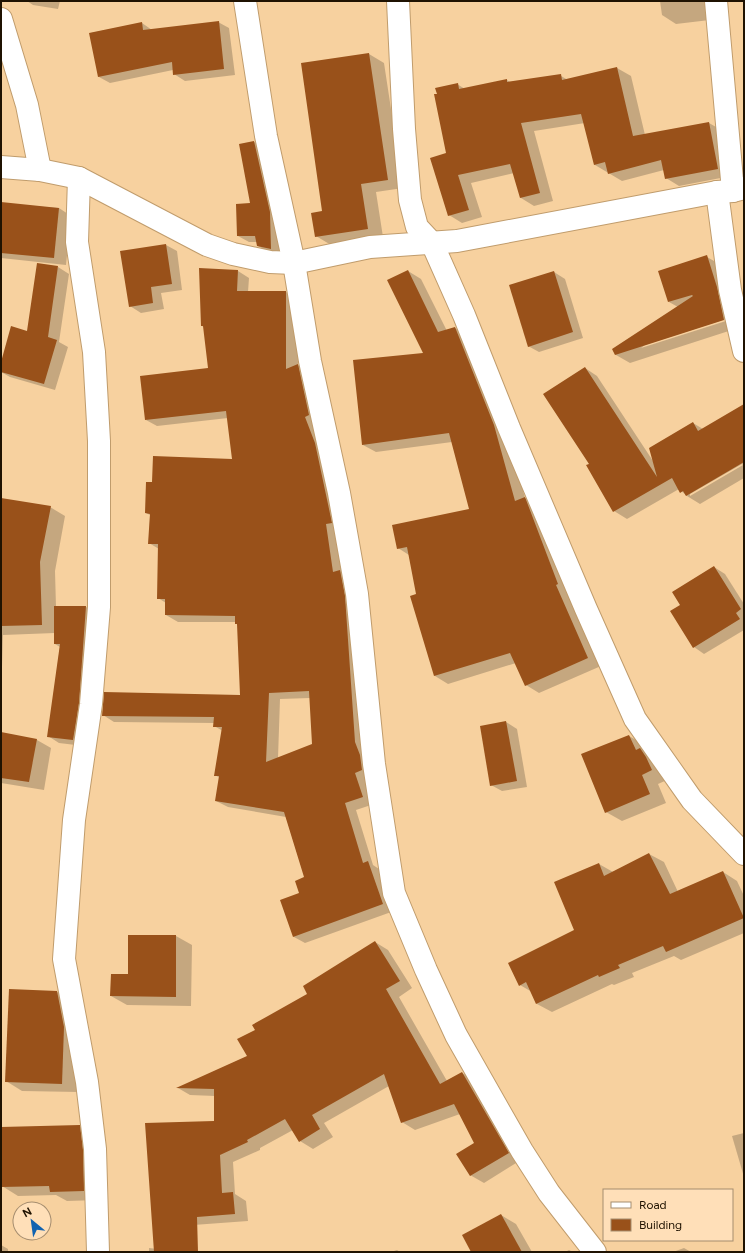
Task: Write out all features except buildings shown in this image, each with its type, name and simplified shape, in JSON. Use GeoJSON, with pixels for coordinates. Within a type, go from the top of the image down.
{"type":"FeatureCollection","features":[{"type":"Feature","properties":{"kind":"street"},"geometry":{"type":"LineString","coordinates":[[245,1],[266,136],[294,263],[310,361],[339,493],[357,594],[374,764],[394,893],[426,970],[460,1042],[522,1151],[549,1193],[595,1252]]}},
{"type":"Feature","properties":{"kind":"street"},"geometry":{"type":"LineString","coordinates":[[398,1],[404,128],[410,200],[417,227],[432,243],[464,315],[509,428],[586,609],[635,719],[692,800],[744,854]]}},
{"type":"Feature","properties":{"kind":"street"},"geometry":{"type":"LineString","coordinates":[[716,1],[731,190],[730,290],[744,351]]}},
{"type":"Feature","properties":{"kind":"street"},"geometry":{"type":"LineString","coordinates":[[1,19],[27,105],[40,170]]}},
{"type":"Feature","properties":{"kind":"street"},"geometry":{"type":"LineString","coordinates":[[1,167],[40,170],[79,178],[207,245],[233,254],[270,262],[294,263],[370,247],[458,241],[731,190]]}},
{"type":"Feature","properties":{"kind":"street"},"geometry":{"type":"LineString","coordinates":[[79,178],[77,242],[94,352],[99,441],[99,607],[91,704],[74,820],[64,959],[87,1082],[95,1149],[98,1252]]}}]}
